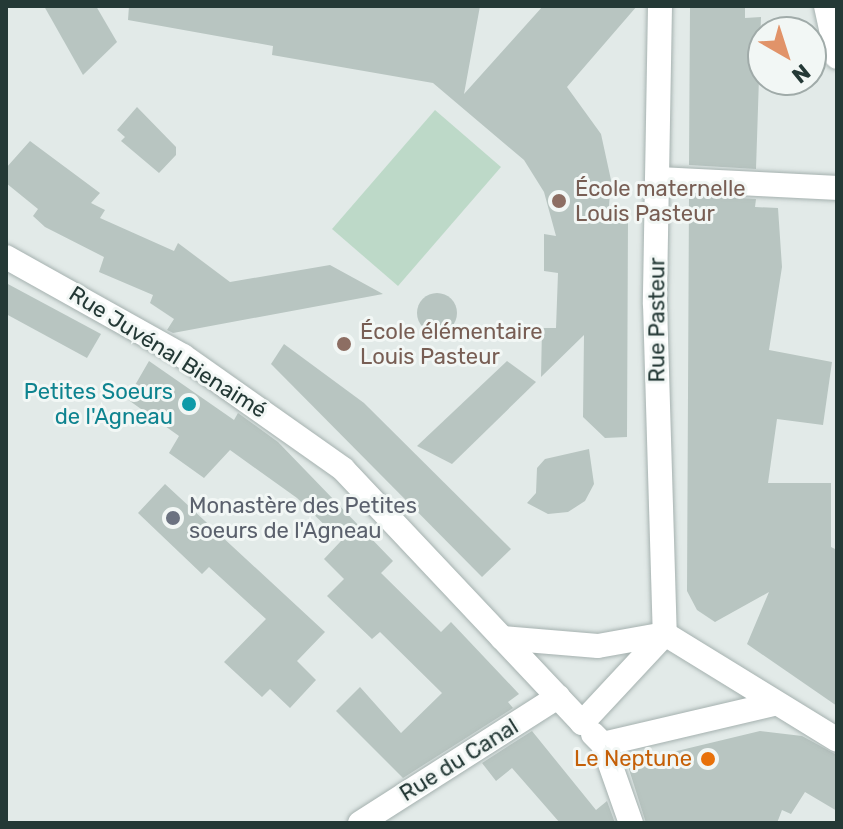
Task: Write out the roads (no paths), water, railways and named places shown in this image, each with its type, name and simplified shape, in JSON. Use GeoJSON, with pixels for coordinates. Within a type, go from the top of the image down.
{"type":"FeatureCollection","features":[{"type":"Feature","properties":{"kind":"street","name":"Rue Pasteur"},"geometry":{"type":"LineString","coordinates":[[660,6],[657,439],[665,634]]}},
{"type":"Feature","properties":{"kind":"street"},"geometry":{"type":"LineString","coordinates":[[826,6],[837,57]]}},
{"type":"Feature","properties":{"kind":"street"},"geometry":{"type":"LineString","coordinates":[[660,179],[837,188]]}},
{"type":"Feature","properties":{"kind":"street","name":"Rue Juvénal Bienaimé"},"geometry":{"type":"LineString","coordinates":[[6,257],[105,309],[241,393],[343,469],[603,744]]}},
{"type":"Feature","properties":{"kind":"street"},"geometry":{"type":"LineString","coordinates":[[502,638],[598,646],[665,634],[774,704],[837,740]]}},
{"type":"Feature","properties":{"kind":"street"},"geometry":{"type":"LineString","coordinates":[[582,723],[665,634]]}},
{"type":"Feature","properties":{"kind":"street","name":"Rue du Canal"},"geometry":{"type":"LineString","coordinates":[[360,823],[558,697]]}},
{"type":"Feature","properties":{"kind":"street"},"geometry":{"type":"LineString","coordinates":[[631,823],[603,744],[774,704]]}},
{"type":"Feature","properties":{"kind":"place","name":"École maternelle Louis Pasteur"},"geometry":{"type":"Point","coordinates":[559,201]}},
{"type":"Feature","properties":{"kind":"place","name":"École élémentaire Louis Pasteur"},"geometry":{"type":"Point","coordinates":[344,344]}},
{"type":"Feature","properties":{"kind":"place","name":"Petites Soeurs de l'Agneau"},"geometry":{"type":"Point","coordinates":[189,404]}},
{"type":"Feature","properties":{"kind":"place","name":"Monastère des Petites soeurs de l'Agneau"},"geometry":{"type":"Point","coordinates":[173,518]}},
{"type":"Feature","properties":{"kind":"place","name":"Le Neptune"},"geometry":{"type":"Point","coordinates":[708,759]}}]}
